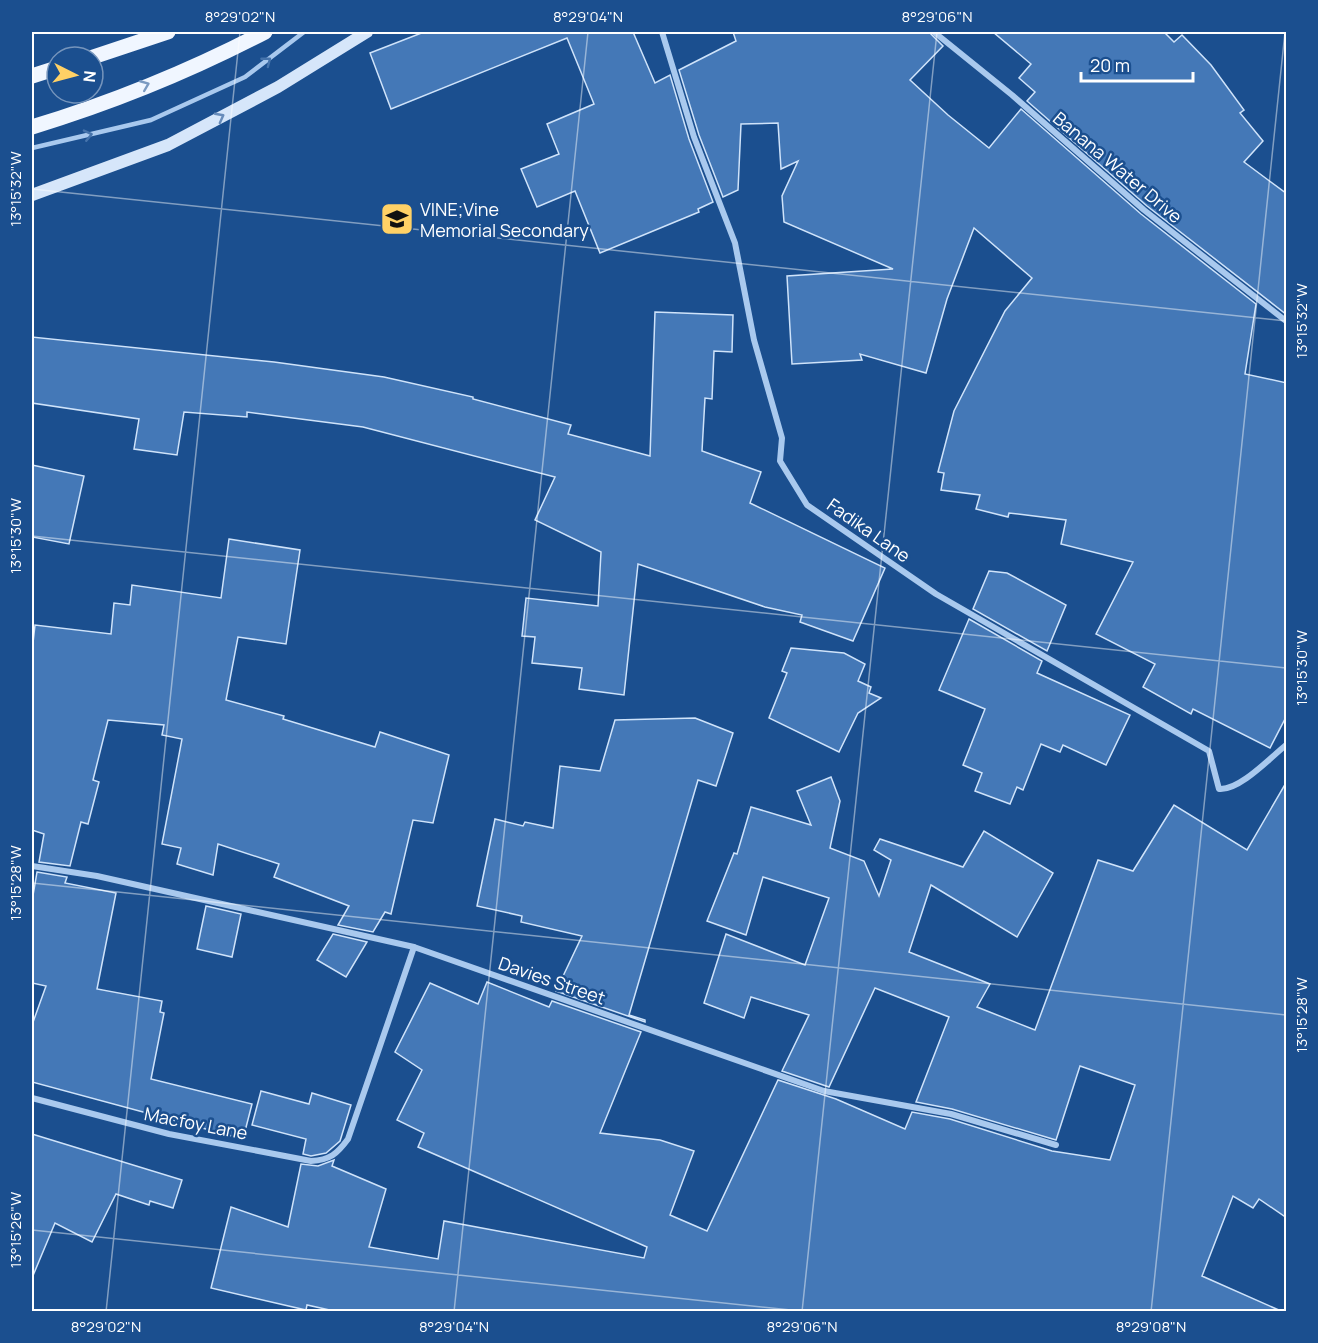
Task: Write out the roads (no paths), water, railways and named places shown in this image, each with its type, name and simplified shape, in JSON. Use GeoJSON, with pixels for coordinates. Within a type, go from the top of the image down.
{"type":"FeatureCollection","features":[{"type":"Feature","properties":{"kind":"main road"},"geometry":{"type":"LineString","coordinates":[[105,53],[168,32]]}},
{"type":"Feature","properties":{"kind":"main road"},"geometry":{"type":"LineString","coordinates":[[32,127],[68,116],[226,52],[265,32]]}},
{"type":"Feature","properties":{"kind":"main road"},"geometry":{"type":"LineString","coordinates":[[32,195],[168,145],[278,87],[367,32]]}},
{"type":"Feature","properties":{"kind":"street","name":"Fadika Lane"},"geometry":{"type":"LineString","coordinates":[[662,32],[694,138],[735,243],[754,340],[782,438],[780,460],[807,505],[936,594],[1209,751],[1219,789],[1228,790],[1238,784],[1287,745]]}},
{"type":"Feature","properties":{"kind":"street","name":"Banana Water Drive"},"geometry":{"type":"LineString","coordinates":[[934,32],[1012,95],[1144,210],[1287,321]]}},
{"type":"Feature","properties":{"kind":"street","name":"Davies Street"},"geometry":{"type":"LineString","coordinates":[[32,866],[97,876],[414,947],[824,1091],[951,1114],[1056,1145]]}},
{"type":"Feature","properties":{"kind":"street","name":"Macfoy Lane"},"geometry":{"type":"LineString","coordinates":[[32,1098],[169,1134],[312,1161],[327,1160],[338,1153],[348,1139],[414,947]]}},
{"type":"Feature","properties":{"kind":"lane"},"geometry":{"type":"LineString","coordinates":[[32,148],[151,120],[245,77],[304,32]]}},
{"type":"Feature","properties":{"kind":"place","name":"VINE;Vine Memorial Secondary"},"geometry":{"type":"Point","coordinates":[397,219]}}]}
